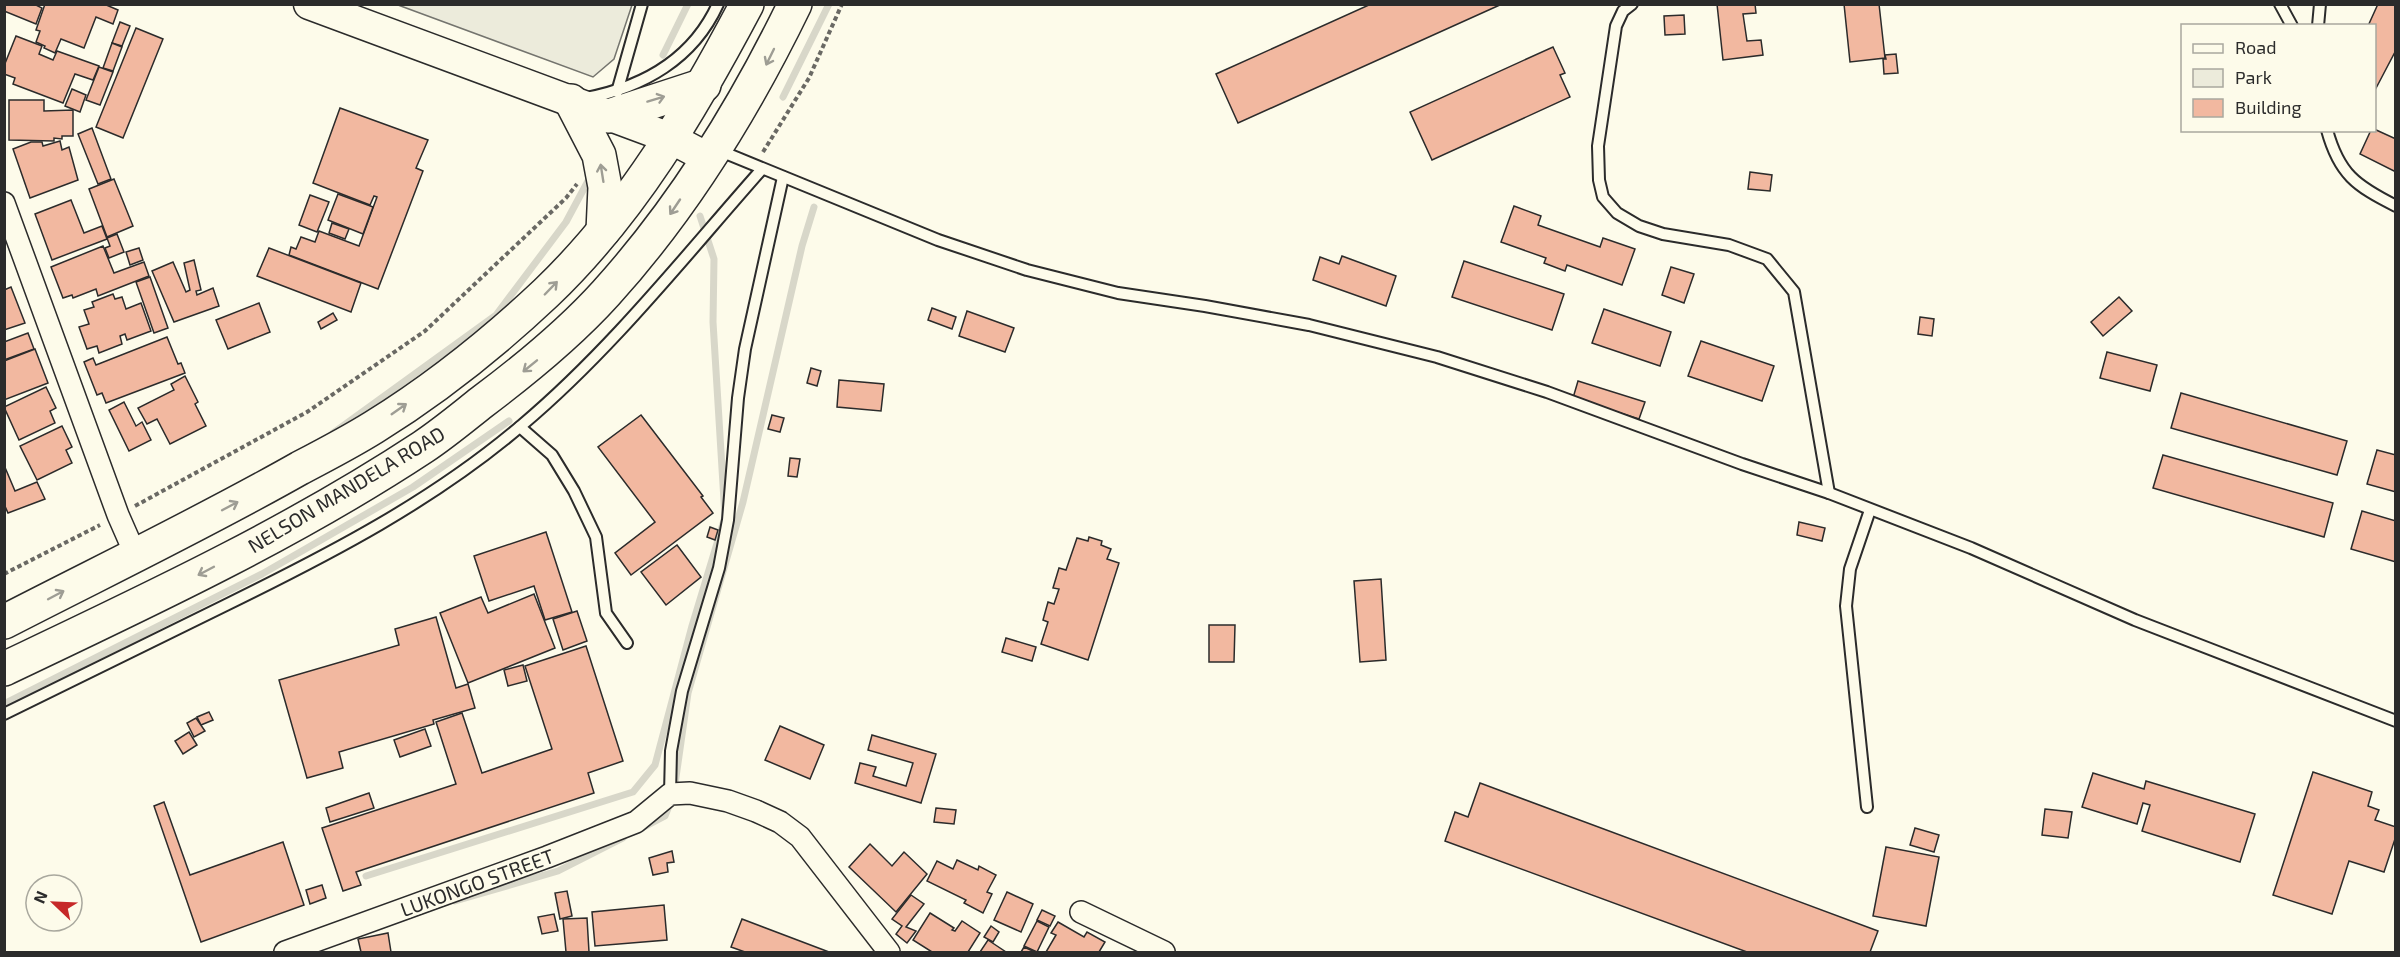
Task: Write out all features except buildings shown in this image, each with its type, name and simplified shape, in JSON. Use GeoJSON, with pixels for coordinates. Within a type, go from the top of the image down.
{"type":"FeatureCollection","features":[{"type":"Feature","properties":{"kind":"main road","name":"NELSON MANDELA ROAD"},"geometry":{"type":"LineString","coordinates":[[4,622],[136,556],[374,427],[466,361],[547,292],[603,231],[633,194],[704,86],[747,4]]}},
{"type":"Feature","properties":{"kind":"main road","name":"NELSON MANDELA ROAD"},"geometry":{"type":"LineString","coordinates":[[4,669],[175,588],[302,520],[424,446],[535,362],[605,295],[653,239],[765,67],[795,4]]}},
{"type":"Feature","properties":{"kind":"main road"},"geometry":{"type":"LineString","coordinates":[[613,104],[653,100],[704,86]]}},
{"type":"Feature","properties":{"kind":"main road"},"geometry":{"type":"LineString","coordinates":[[571,101],[599,155],[604,187],[603,231]]}},
{"type":"Feature","properties":{"kind":"street"},"geometry":{"type":"LineString","coordinates":[[309,4],[571,101],[613,104],[670,138],[711,153]]}},
{"type":"Feature","properties":{"kind":"street"},"geometry":{"type":"LineString","coordinates":[[4,203],[118,515],[136,556]]}},
{"type":"Feature","properties":{"kind":"street"},"geometry":{"type":"LineString","coordinates":[[666,797],[698,793],[728,801],[780,822],[800,837],[889,952]]}},
{"type":"Feature","properties":{"kind":"street","name":"LUKONGO STREET"},"geometry":{"type":"LineString","coordinates":[[285,952],[547,857],[636,822],[666,797]]}},
{"type":"Feature","properties":{"kind":"street"},"geometry":{"type":"LineString","coordinates":[[1081,912],[1164,952]]}},
{"type":"Feature","properties":{"kind":"lane"},"geometry":{"type":"LineString","coordinates":[[613,104],[642,4]]}},
{"type":"Feature","properties":{"kind":"lane"},"geometry":{"type":"LineString","coordinates":[[613,104],[668,66],[693,43],[718,4]]}},
{"type":"Feature","properties":{"kind":"lane"},"geometry":{"type":"LineString","coordinates":[[1632,4],[1623,10],[1614,37],[1598,146],[1599,180],[1603,197],[1617,213],[1639,226],[1664,234],[1729,245],[1767,259],[1794,292],[1829,493]]}},
{"type":"Feature","properties":{"kind":"lane"},"geometry":{"type":"LineString","coordinates":[[2280,4],[2291,24]]}},
{"type":"Feature","properties":{"kind":"lane"},"geometry":{"type":"LineString","coordinates":[[2318,24],[2320,4]]}},
{"type":"Feature","properties":{"kind":"lane"},"geometry":{"type":"LineString","coordinates":[[2328,132],[2333,153],[2352,180],[2396,206]]}},
{"type":"Feature","properties":{"kind":"lane"},"geometry":{"type":"LineString","coordinates":[[711,153],[783,177],[938,240],[1027,270],[1118,293],[1205,306],[1309,326],[1437,357],[1547,392],[1742,464],[1829,493],[1971,548],[2135,620],[2396,721]]}},
{"type":"Feature","properties":{"kind":"lane"},"geometry":{"type":"LineString","coordinates":[[4,714],[297,570],[415,505],[520,427],[549,401],[610,340],[762,169]]}},
{"type":"Feature","properties":{"kind":"lane"},"geometry":{"type":"LineString","coordinates":[[666,797],[680,701],[719,568],[728,520],[744,349],[783,177]]}},
{"type":"Feature","properties":{"kind":"lane"},"geometry":{"type":"LineString","coordinates":[[520,427],[552,455],[574,491],[596,537],[606,613],[627,643]]}},
{"type":"Feature","properties":{"kind":"lane"},"geometry":{"type":"LineString","coordinates":[[1867,807],[1846,606],[1850,569],[1870,510]]}},
{"type":"Feature","properties":{"kind":"path"},"geometry":{"type":"LineString","coordinates":[[4,574],[307,412],[425,331],[566,198],[599,155]]}},
{"type":"Feature","properties":{"kind":"green space"},"geometry":{"type":"Polygon","coordinates":[[[398,5],[632,5],[614,59],[593,77],[398,5]]]}},
{"type":"Feature","properties":{"kind":"waterway"},"geometry":{"type":"LineString","coordinates":[[663,55],[688,4]]}},
{"type":"Feature","properties":{"kind":"waterway"},"geometry":{"type":"LineString","coordinates":[[783,97],[829,4]]}},
{"type":"Feature","properties":{"kind":"waterway"},"geometry":{"type":"LineString","coordinates":[[333,433],[496,315],[566,222],[588,181]]}},
{"type":"Feature","properties":{"kind":"waterway"},"geometry":{"type":"LineString","coordinates":[[674,791],[688,693],[743,502],[802,246],[814,207]]}},
{"type":"Feature","properties":{"kind":"waterway"},"geometry":{"type":"LineString","coordinates":[[366,876],[633,792],[655,765],[692,626],[725,517],[713,322],[714,259],[700,216]]}},
{"type":"Feature","properties":{"kind":"waterway"},"geometry":{"type":"LineString","coordinates":[[4,704],[262,574],[413,487],[509,421]]}},
{"type":"Feature","properties":{"kind":"waterway"},"geometry":{"type":"LineString","coordinates":[[644,827],[665,816],[671,801]]}},
{"type":"Feature","properties":{"kind":"waterway"},"geometry":{"type":"LineString","coordinates":[[455,901],[558,871],[623,838]]}}]}
